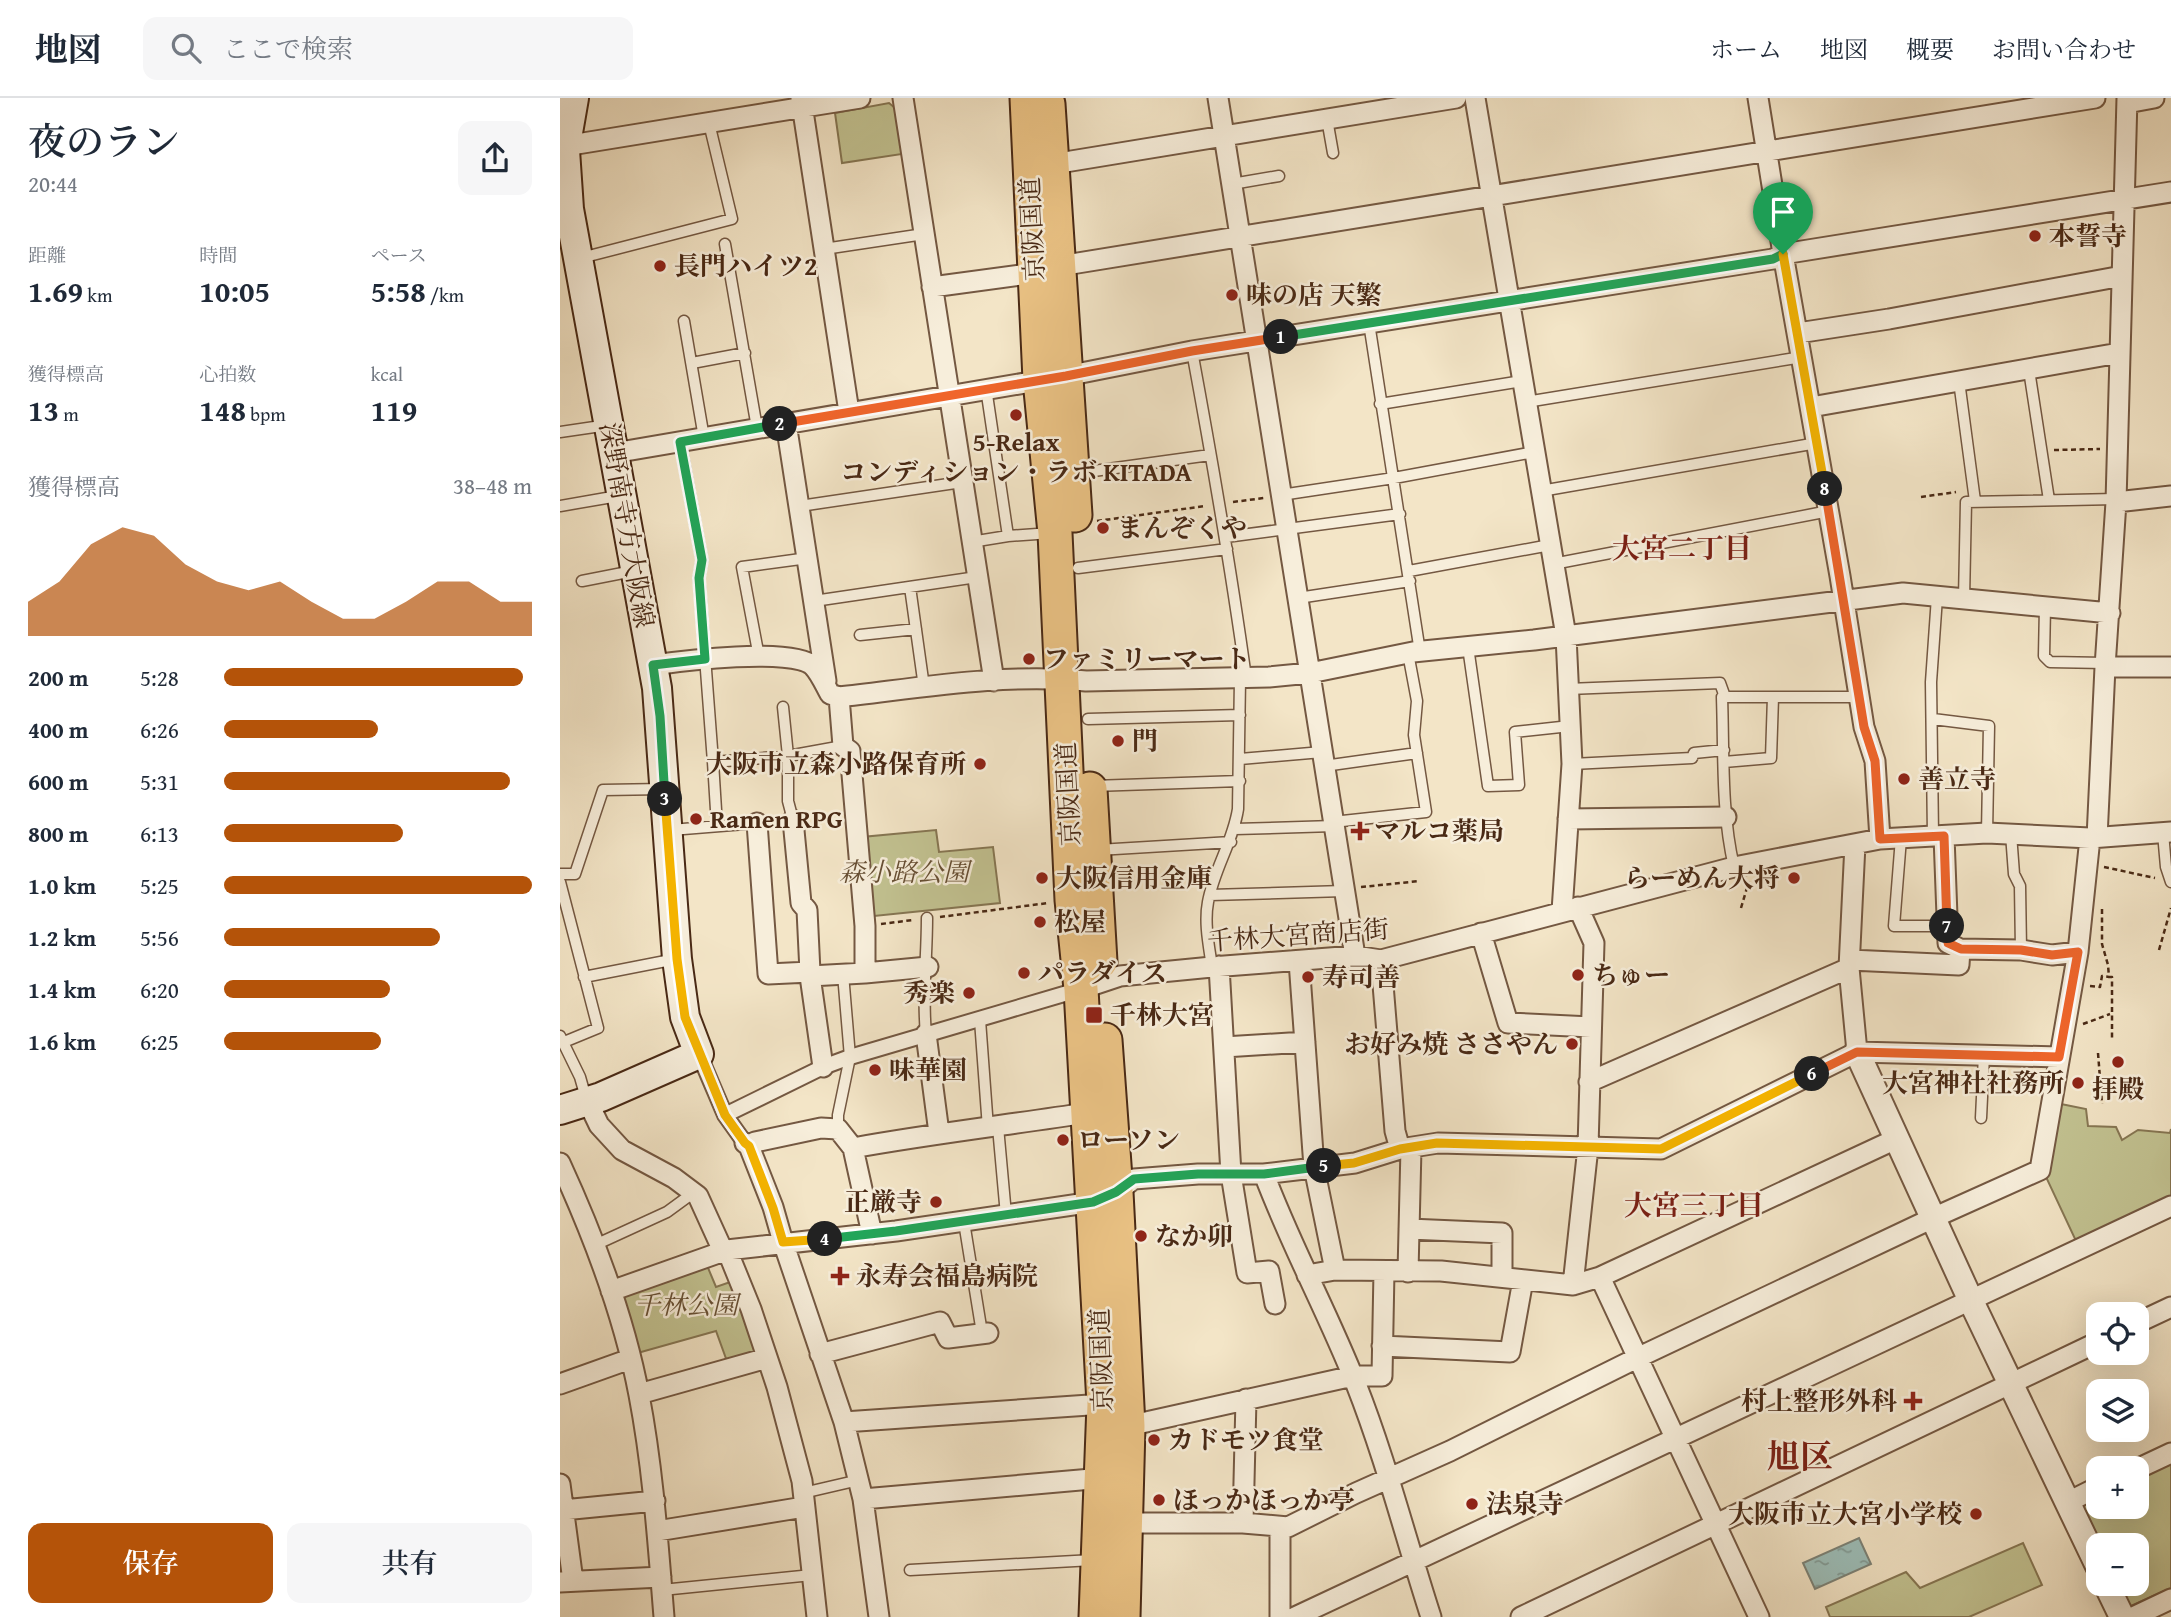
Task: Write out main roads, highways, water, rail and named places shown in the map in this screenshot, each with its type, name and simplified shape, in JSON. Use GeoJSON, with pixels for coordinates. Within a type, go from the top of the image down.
{"type":"FeatureCollection","features":[{"type":"Feature","properties":{"kind":"highway","name":"京阪国道"},"geometry":{"type":"LineString","coordinates":[[1027,98],[1047,270],[1074,680],[1088,719],[1094,850],[1086,1113],[1105,1197],[1104,1404],[1096,1617]]}},
{"type":"Feature","properties":{"kind":"highway","name":"京阪国道"},"geometry":{"type":"LineString","coordinates":[[1047,270],[1053,164],[1048,98]]}},
{"type":"Feature","properties":{"kind":"highway","name":"京阪国道"},"geometry":{"type":"LineString","coordinates":[[1053,378],[1072,474],[1065,528],[1078,568],[1072,900],[1091,986],[1105,1197],[1128,1426],[1123,1617]]}},
{"type":"Feature","properties":{"kind":"main road","name":"深野南寺方大阪線"},"geometry":{"type":"LineString","coordinates":[[560,1110],[588,1102],[696,1046],[685,1017],[677,959],[660,716],[653,665],[569,209],[563,133],[574,98]]}},
{"type":"Feature","properties":{"kind":"water"},"geometry":{"type":"Polygon","coordinates":[[[1859,1538],[1871,1564],[1815,1589],[1803,1563],[1859,1538]]]}},
{"type":"Feature","properties":{"kind":"place","name":"本誓寺"},"geometry":{"type":"Point","coordinates":[2035,236]}},
{"type":"Feature","properties":{"kind":"place","name":"長門ハイツ2"},"geometry":{"type":"Point","coordinates":[660,266]}},
{"type":"Feature","properties":{"kind":"place","name":"味の店 天繁"},"geometry":{"type":"Point","coordinates":[1232,295]}},
{"type":"Feature","properties":{"kind":"place","name":"5-Relax コンディション・ラボ KITADA"},"geometry":{"type":"Point","coordinates":[1016,415]}},
{"type":"Feature","properties":{"kind":"place","name":"まんぞくや"},"geometry":{"type":"Point","coordinates":[1103,528]}},
{"type":"Feature","properties":{"kind":"place","name":"ファミリーマート"},"geometry":{"type":"Point","coordinates":[1029,659]}},
{"type":"Feature","properties":{"kind":"place","name":"門"},"geometry":{"type":"Point","coordinates":[1118,741]}},
{"type":"Feature","properties":{"kind":"place","name":"大阪市立森小路保育所"},"geometry":{"type":"Point","coordinates":[980,764]}},
{"type":"Feature","properties":{"kind":"place","name":"善立寺"},"geometry":{"type":"Point","coordinates":[1904,779]}},
{"type":"Feature","properties":{"kind":"place","name":"Ramen RPG"},"geometry":{"type":"Point","coordinates":[696,819]}},
{"type":"Feature","properties":{"kind":"place","name":"マルコ薬局"},"geometry":{"type":"Point","coordinates":[1360,831]}},
{"type":"Feature","properties":{"kind":"place","name":"大阪信用金庫"},"geometry":{"type":"Point","coordinates":[1042,878]}},
{"type":"Feature","properties":{"kind":"place","name":"らーめん大将"},"geometry":{"type":"Point","coordinates":[1794,878]}},
{"type":"Feature","properties":{"kind":"place","name":"松屋"},"geometry":{"type":"Point","coordinates":[1040,922]}},
{"type":"Feature","properties":{"kind":"place","name":"パラダイス"},"geometry":{"type":"Point","coordinates":[1024,973]}},
{"type":"Feature","properties":{"kind":"place","name":"ちゅー"},"geometry":{"type":"Point","coordinates":[1578,975]}},
{"type":"Feature","properties":{"kind":"place","name":"寿司善"},"geometry":{"type":"Point","coordinates":[1308,977]}},
{"type":"Feature","properties":{"kind":"place","name":"秀楽"},"geometry":{"type":"Point","coordinates":[969,993]}},
{"type":"Feature","properties":{"kind":"place","name":"千林大宮"},"geometry":{"type":"Point","coordinates":[1094,1015]}},
{"type":"Feature","properties":{"kind":"place","name":"お好み焼 ささやん"},"geometry":{"type":"Point","coordinates":[1572,1044]}},
{"type":"Feature","properties":{"kind":"place","name":"拝殿"},"geometry":{"type":"Point","coordinates":[2118,1062]}},
{"type":"Feature","properties":{"kind":"place","name":"味華園"},"geometry":{"type":"Point","coordinates":[875,1070]}},
{"type":"Feature","properties":{"kind":"place","name":"大宮神社社務所"},"geometry":{"type":"Point","coordinates":[2078,1083]}},
{"type":"Feature","properties":{"kind":"place","name":"ローソン"},"geometry":{"type":"Point","coordinates":[1063,1140]}},
{"type":"Feature","properties":{"kind":"place","name":"正厳寺"},"geometry":{"type":"Point","coordinates":[936,1202]}},
{"type":"Feature","properties":{"kind":"place","name":"なか卯"},"geometry":{"type":"Point","coordinates":[1141,1236]}},
{"type":"Feature","properties":{"kind":"place","name":"永寿会福島病院"},"geometry":{"type":"Point","coordinates":[840,1276]}},
{"type":"Feature","properties":{"kind":"place","name":"村上整形外科"},"geometry":{"type":"Point","coordinates":[1913,1401]}},
{"type":"Feature","properties":{"kind":"place","name":"カドモツ食堂"},"geometry":{"type":"Point","coordinates":[1154,1440]}},
{"type":"Feature","properties":{"kind":"place","name":"ほっかほっか亭"},"geometry":{"type":"Point","coordinates":[1159,1500]}},
{"type":"Feature","properties":{"kind":"place","name":"法泉寺"},"geometry":{"type":"Point","coordinates":[1472,1504]}},
{"type":"Feature","properties":{"kind":"place","name":"大阪市立大宮小学校"},"geometry":{"type":"Point","coordinates":[1976,1514]}},
{"type":"Feature","properties":{"kind":"district","name":"大宮二丁目"},"geometry":{"type":"Point","coordinates":[1682,548]}},
{"type":"Feature","properties":{"kind":"district","name":"大宮三丁目"},"geometry":{"type":"Point","coordinates":[1694,1205]}},
{"type":"Feature","properties":{"kind":"district","name":"旭区"},"geometry":{"type":"Point","coordinates":[1800,1456]}},
{"type":"Feature","properties":{"kind":"park label","name":"森小路公園"},"geometry":{"type":"Point","coordinates":[904,872]}},
{"type":"Feature","properties":{"kind":"park label","name":"千林公園"},"geometry":{"type":"Point","coordinates":[686,1305]}}]}
